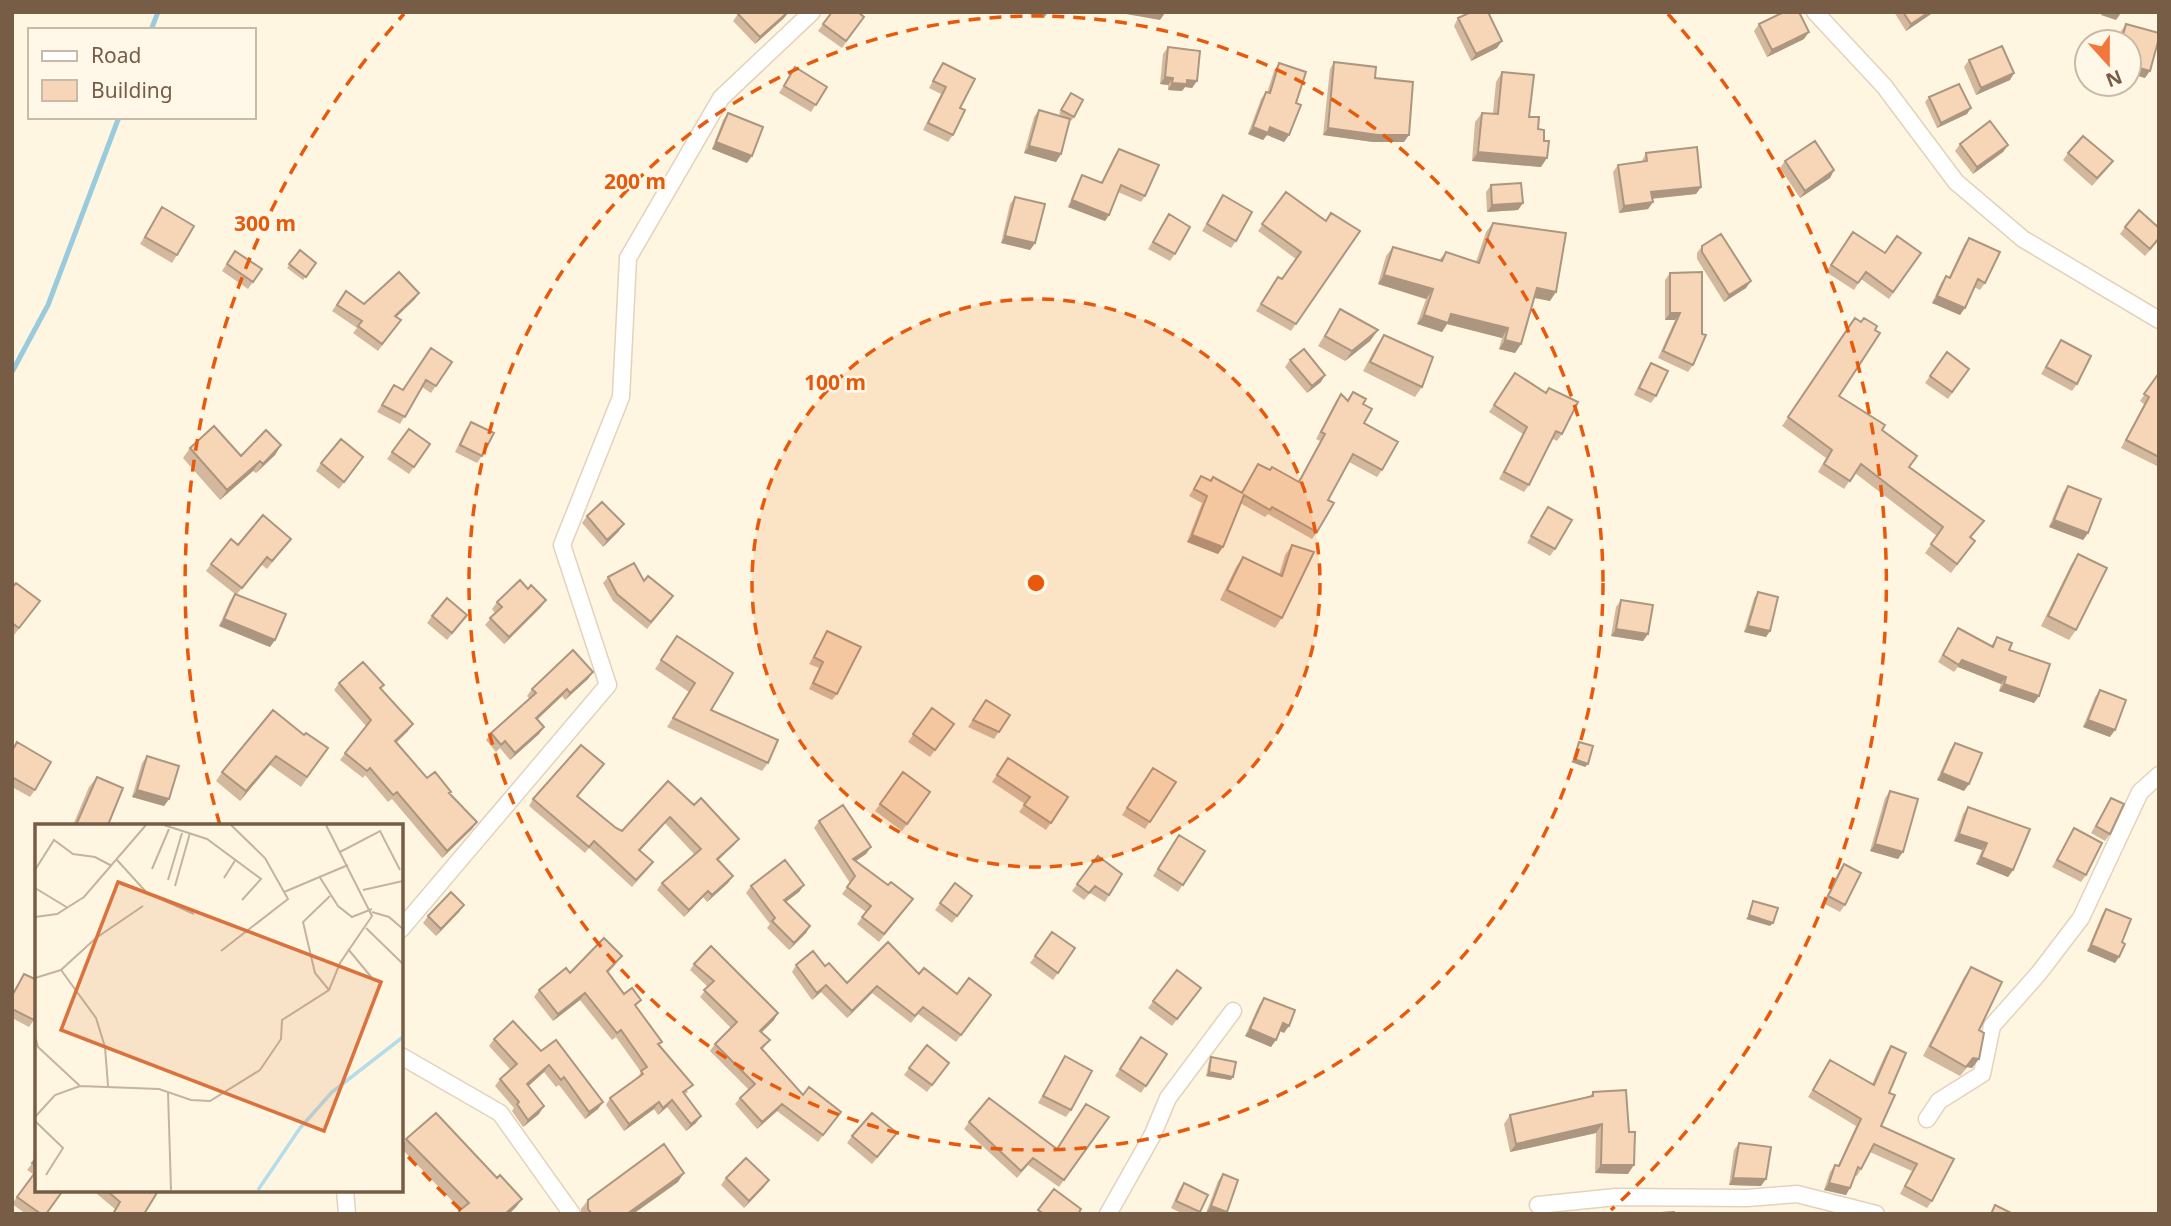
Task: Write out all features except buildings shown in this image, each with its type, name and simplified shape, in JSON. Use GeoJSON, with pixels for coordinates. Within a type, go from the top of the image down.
{"type":"FeatureCollection","features":[{"type":"Feature","properties":{"kind":"street"},"geometry":{"type":"LineString","coordinates":[[402,928],[608,685],[562,545],[621,397],[628,258],[722,98],[812,12]]}},
{"type":"Feature","properties":{"kind":"street"},"geometry":{"type":"LineString","coordinates":[[1815,12],[1884,86],[1955,181],[2023,239],[2159,320]]}},
{"type":"Feature","properties":{"kind":"street"},"geometry":{"type":"LineString","coordinates":[[1927,1119],[1939,1101],[1982,1074],[1992,1026],[2039,974],[2081,918],[2140,792],[2159,775]]}},
{"type":"Feature","properties":{"kind":"street"},"geometry":{"type":"LineString","coordinates":[[1108,1214],[1152,1136],[1168,1098],[1233,1010]]}},
{"type":"Feature","properties":{"kind":"street"},"geometry":{"type":"LineString","coordinates":[[402,1057],[500,1113],[572,1214]]}},
{"type":"Feature","properties":{"kind":"street"},"geometry":{"type":"LineString","coordinates":[[345,1191],[347,1214]]}},
{"type":"Feature","properties":{"kind":"street"},"geometry":{"type":"LineString","coordinates":[[1538,1205],[1616,1197],[1747,1198],[1797,1194],[1876,1214]]}},
{"type":"Feature","properties":{"kind":"waterway"},"geometry":{"type":"LineString","coordinates":[[152,28],[158,12]]}},
{"type":"Feature","properties":{"kind":"waterway"},"geometry":{"type":"LineString","coordinates":[[12,372],[48,305],[118,119]]}}]}
